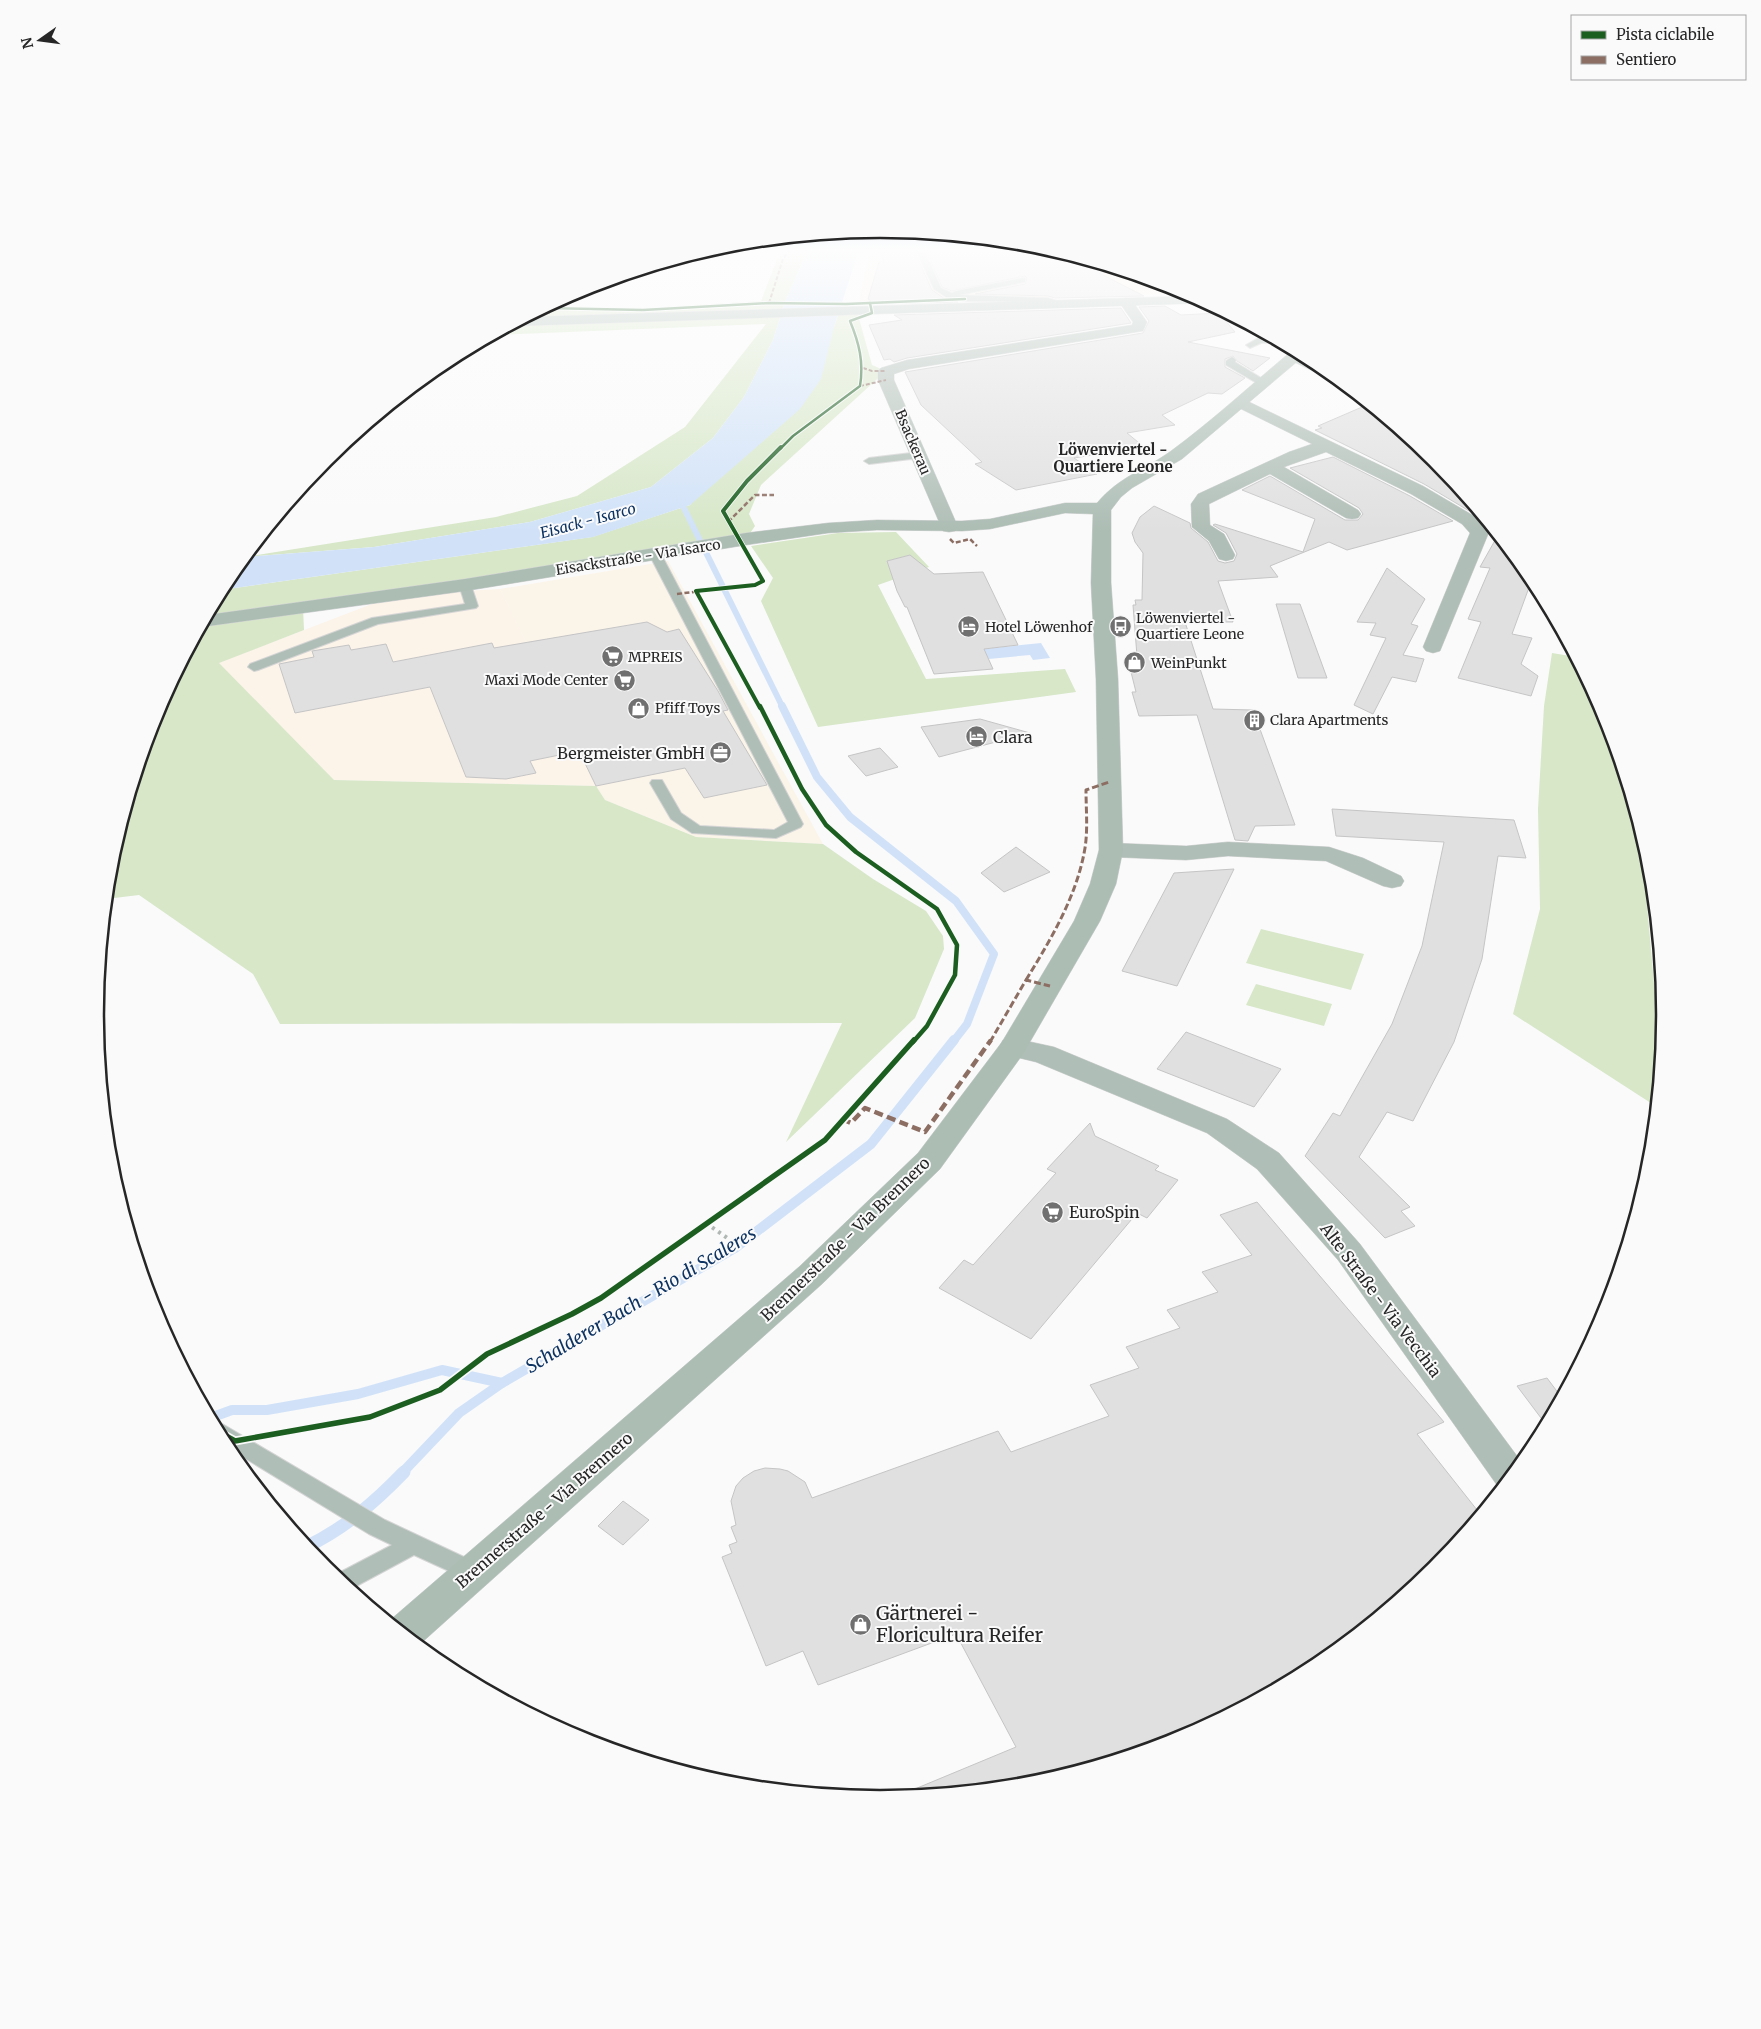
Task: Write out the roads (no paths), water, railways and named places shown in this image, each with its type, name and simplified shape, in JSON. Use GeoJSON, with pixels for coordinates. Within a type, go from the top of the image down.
{"type":"FeatureCollection","features":[{"type":"Feature","properties":{"kind":"main road"},"geometry":{"type":"LineString","coordinates":[[1102,509],[1115,493],[1126,484],[1176,455],[1294,358]]}},
{"type":"Feature","properties":{"kind":"main road","name":"Eisackstraße - Via Isarco"},"geometry":{"type":"LineString","coordinates":[[211,621],[465,585],[746,539],[852,526],[949,527],[990,524],[1065,508],[1102,509]]}},
{"type":"Feature","properties":{"kind":"main road","name":"Brennerstraße - Via Brennero"},"geometry":{"type":"LineString","coordinates":[[407,1630],[811,1275],[929,1161],[1013,1047],[1087,921],[1103,884],[1111,850],[1107,688],[1101,583],[1102,509]]}},
{"type":"Feature","properties":{"kind":"street","name":"Bsackerau"},"geometry":{"type":"LineString","coordinates":[[949,527],[886,380],[886,371],[906,365],[1046,343]]}},
{"type":"Feature","properties":{"kind":"street"},"geometry":{"type":"LineString","coordinates":[[1241,403],[1417,490],[1468,520],[1480,532],[1433,647]]}},
{"type":"Feature","properties":{"kind":"street"},"geometry":{"type":"LineString","coordinates":[[1226,555],[1217,538],[1201,527],[1200,504],[1204,498],[1270,467],[1314,449],[1328,446]]}},
{"type":"Feature","properties":{"kind":"street"},"geometry":{"type":"LineString","coordinates":[[1270,467],[1352,514]]}},
{"type":"Feature","properties":{"kind":"street"},"geometry":{"type":"LineString","coordinates":[[1111,850],[1186,853],[1228,849],[1329,854],[1354,863],[1392,882]]}},
{"type":"Feature","properties":{"kind":"street","name":"Alte Straße - Via Vecchia"},"geometry":{"type":"LineString","coordinates":[[1013,1047],[1044,1054],[1217,1126],[1268,1161],[1349,1252],[1508,1471]]}},
{"type":"Feature","properties":{"kind":"lane"},"geometry":{"type":"LineString","coordinates":[[1232,360],[1229,363],[1263,383]]}},
{"type":"Feature","properties":{"kind":"lane"},"geometry":{"type":"LineString","coordinates":[[869,461],[911,456],[920,458]]}},
{"type":"Feature","properties":{"kind":"lane"},"geometry":{"type":"LineString","coordinates":[[657,783],[676,816],[697,830],[776,834],[796,824],[662,553]]}},
{"type":"Feature","properties":{"kind":"lane"},"geometry":{"type":"LineString","coordinates":[[254,667],[376,621],[472,606],[465,585]]}},
{"type":"Feature","properties":{"kind":"lane"},"geometry":{"type":"LineString","coordinates":[[231,1440],[377,1527],[473,1572]]}},
{"type":"Feature","properties":{"kind":"lane"},"geometry":{"type":"LineString","coordinates":[[348,1579],[414,1544]]}},
{"type":"Feature","properties":{"kind":"water","name":"Eisack - Isarco"},"geometry":{"type":"Polygon","coordinates":[[[772,343],[830,343],[821,379],[800,409],[690,505],[593,537],[232,588],[254,556],[374,547],[530,522],[651,487],[713,438],[744,397],[772,343]]]}},
{"type":"Feature","properties":{"kind":"water"},"geometry":{"type":"Polygon","coordinates":[[[1041,643],[1050,658],[1033,660],[1030,655],[989,659],[983,649],[1041,643]]]}},
{"type":"Feature","properties":{"kind":"waterway","name":"Schalderer Bach - Rio di Scaleres"},"geometry":{"type":"LineString","coordinates":[[679,498],[783,708]]}},
{"type":"Feature","properties":{"kind":"waterway","name":"Schalderer Bach - Rio di Scaleres"},"geometry":{"type":"LineString","coordinates":[[782,706],[817,777],[850,817],[956,901],[994,954],[967,1024],[953,1042]]}},
{"type":"Feature","properties":{"kind":"waterway","name":"Schalderer Bach - Rio di Scaleres"},"geometry":{"type":"LineString","coordinates":[[502,1383],[735,1248],[871,1144],[954,1040]]}},
{"type":"Feature","properties":{"kind":"waterway"},"geometry":{"type":"LineString","coordinates":[[216,1416],[232,1410],[267,1410],[358,1394],[442,1370],[502,1383]]}},
{"type":"Feature","properties":{"kind":"waterway","name":"Schalderer Bach - Rio di Scaleres"},"geometry":{"type":"LineString","coordinates":[[402,1473],[459,1413],[502,1383]]}},
{"type":"Feature","properties":{"kind":"waterway","name":"Schalderer Bach - Rio di Scaleres"},"geometry":{"type":"LineString","coordinates":[[312,1544],[334,1532],[358,1514],[404,1472]]}},
{"type":"Feature","properties":{"kind":"place","name":"Löwenviertel - Quartiere Leone"},"geometry":{"type":"Point","coordinates":[1120,626]}},
{"type":"Feature","properties":{"kind":"place","name":"Hotel Löwenhof"},"geometry":{"type":"Point","coordinates":[969,627]}},
{"type":"Feature","properties":{"kind":"place","name":"MPREIS"},"geometry":{"type":"Point","coordinates":[612,657]}},
{"type":"Feature","properties":{"kind":"place","name":"WeinPunkt"},"geometry":{"type":"Point","coordinates":[1135,663]}},
{"type":"Feature","properties":{"kind":"place","name":"Maxi Mode Center"},"geometry":{"type":"Point","coordinates":[624,680]}},
{"type":"Feature","properties":{"kind":"place","name":"Pfiff Toys"},"geometry":{"type":"Point","coordinates":[639,708]}},
{"type":"Feature","properties":{"kind":"place","name":"Clara Apartments"},"geometry":{"type":"Point","coordinates":[1254,720]}},
{"type":"Feature","properties":{"kind":"place","name":"Clara"},"geometry":{"type":"Point","coordinates":[977,737]}},
{"type":"Feature","properties":{"kind":"place","name":"Bergmeister GmbH"},"geometry":{"type":"Point","coordinates":[721,753]}},
{"type":"Feature","properties":{"kind":"place","name":"EuroSpin"},"geometry":{"type":"Point","coordinates":[1053,1212]}},
{"type":"Feature","properties":{"kind":"place","name":"Gärtnerei - Floricultura Reifer"},"geometry":{"type":"Point","coordinates":[860,1624]}},
{"type":"Feature","properties":{"kind":"district","name":"Löwenviertel - Quartiere Leone"},"geometry":{"type":"Point","coordinates":[1113,458]}}]}
